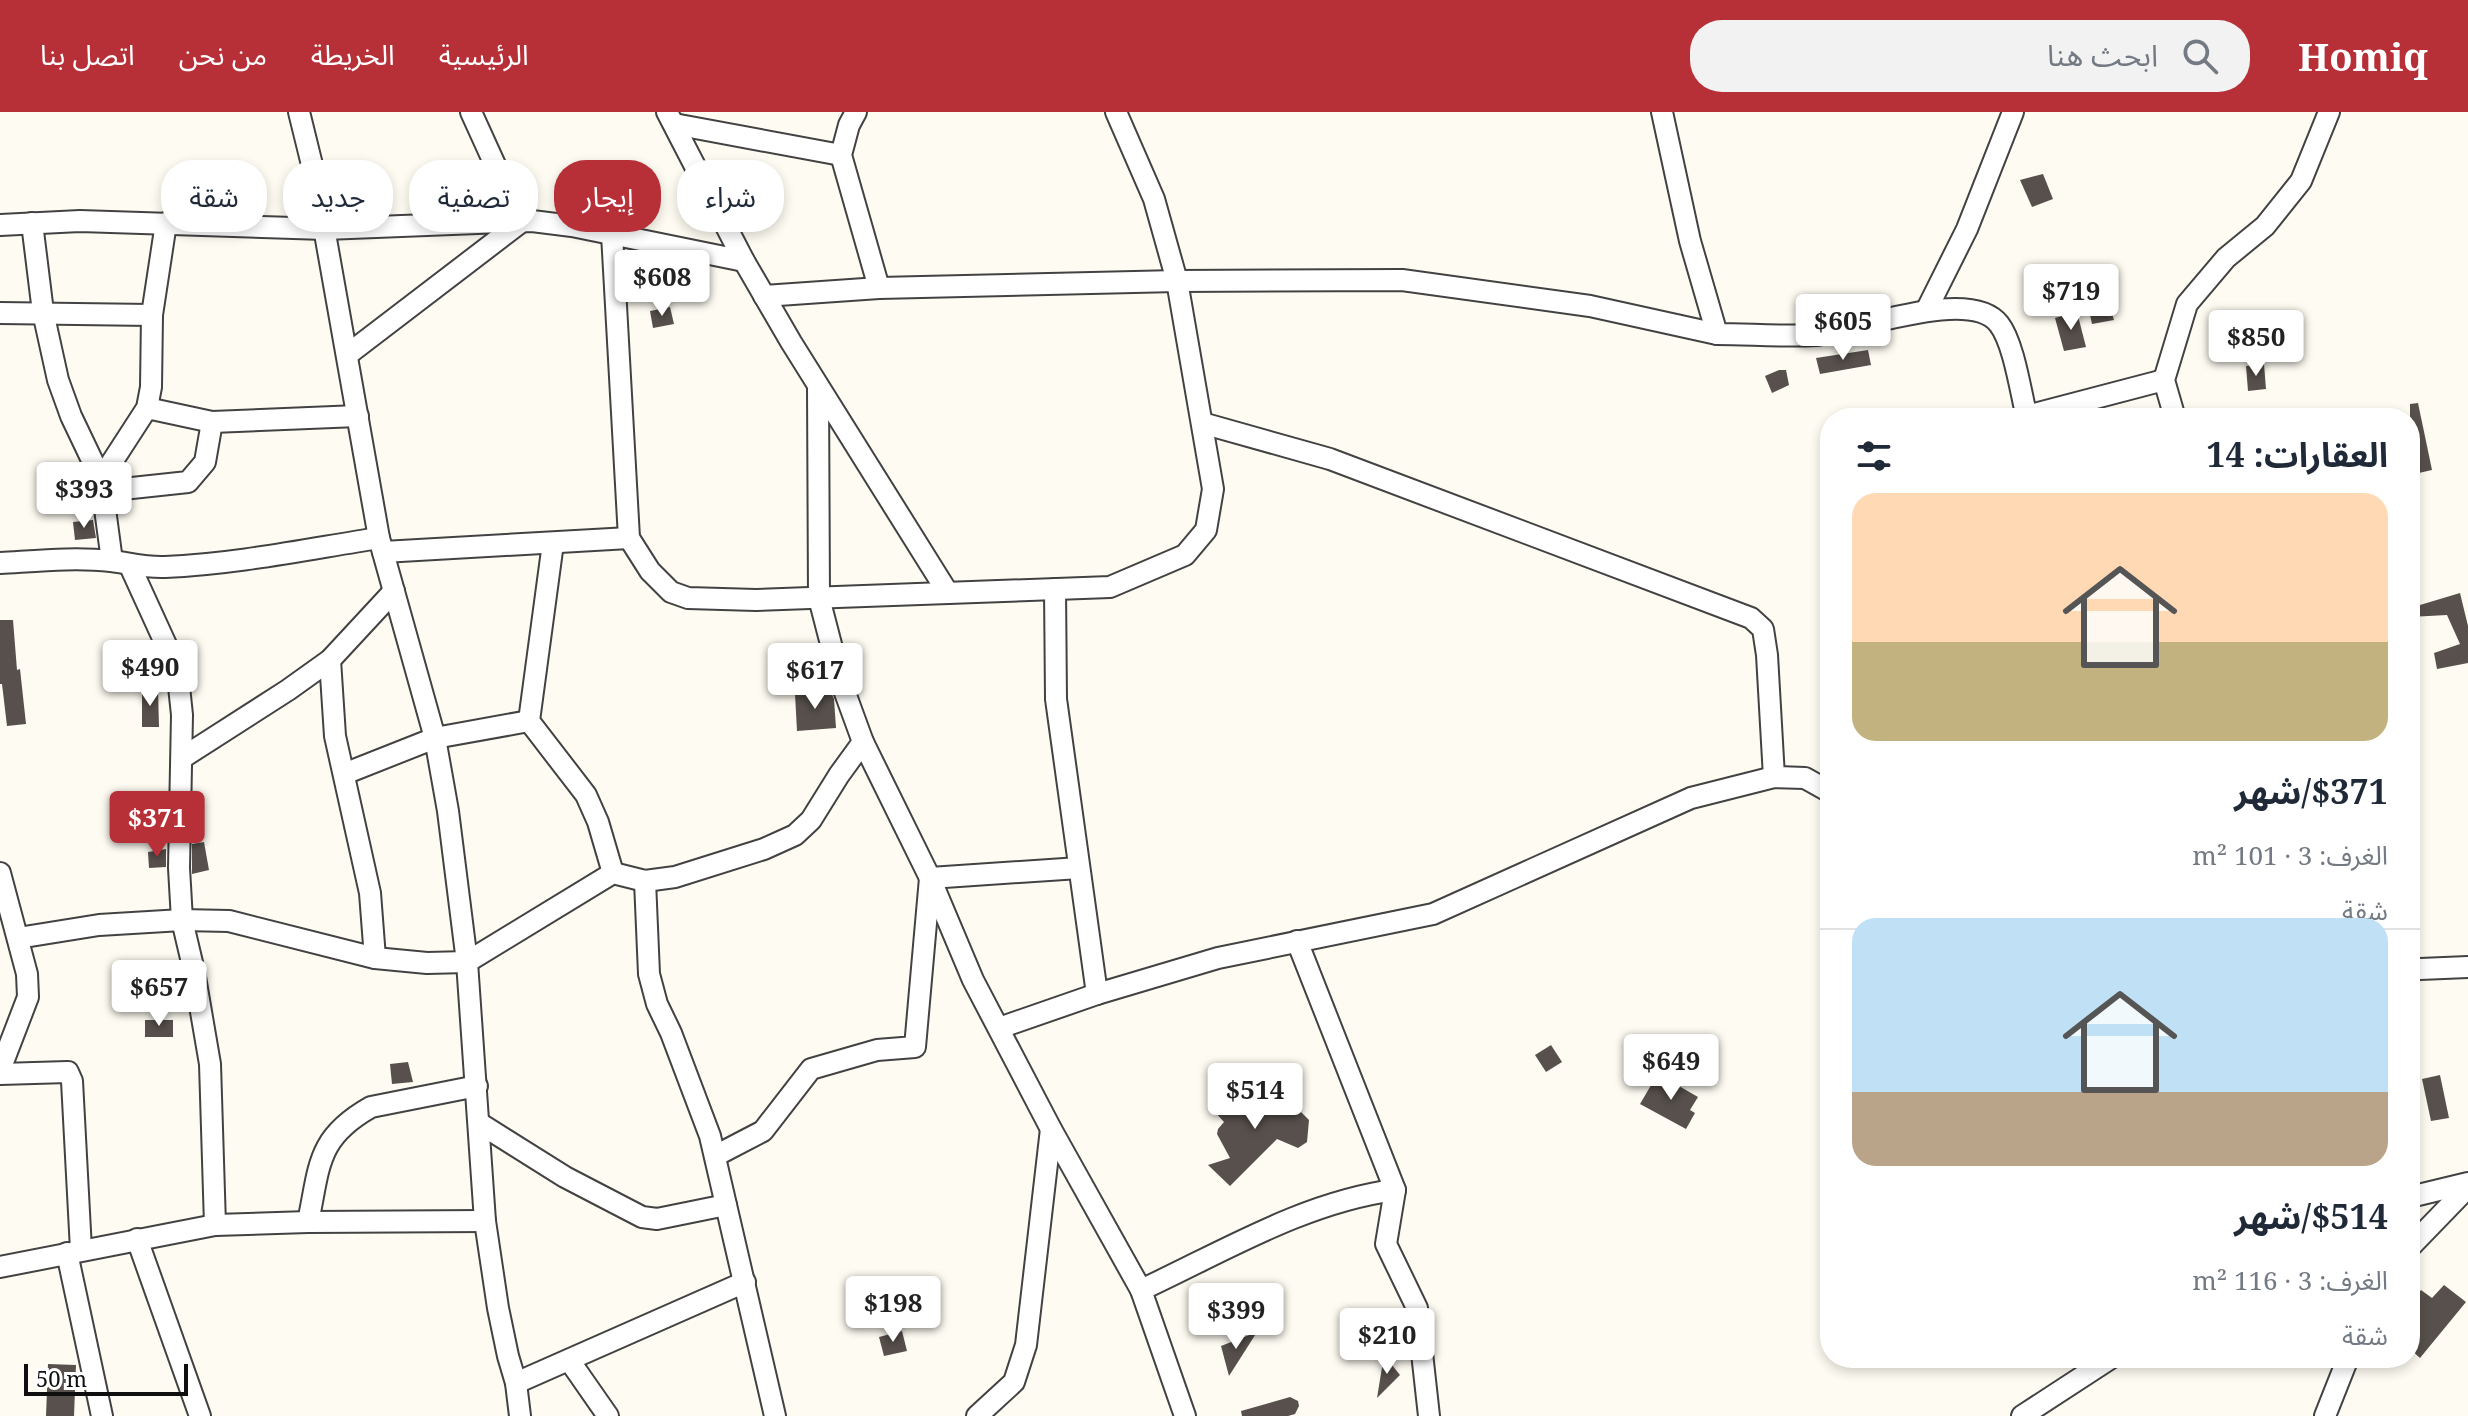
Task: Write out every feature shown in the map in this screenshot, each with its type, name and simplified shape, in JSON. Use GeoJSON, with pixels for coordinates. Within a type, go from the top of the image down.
{"type":"FeatureCollection","features":[{"type":"Feature","properties":{"kind":"street"},"geometry":{"type":"LineString","coordinates":[[299,112],[311,160]]}},
{"type":"Feature","properties":{"kind":"street"},"geometry":{"type":"LineString","coordinates":[[471,112],[493,160]]}},
{"type":"Feature","properties":{"kind":"street"},"geometry":{"type":"LineString","coordinates":[[856,112],[841,155],[879,288]]}},
{"type":"Feature","properties":{"kind":"street"},"geometry":{"type":"LineString","coordinates":[[612,234],[629,538],[650,571],[671,592],[688,598],[756,600],[1110,587],[1185,555],[1206,530],[1213,489],[1177,281],[1154,199],[1116,112]]}},
{"type":"Feature","properties":{"kind":"street"},"geometry":{"type":"LineString","coordinates":[[1662,112],[1690,241],[1717,334]]}},
{"type":"Feature","properties":{"kind":"street"},"geometry":{"type":"LineString","coordinates":[[1926,311],[1967,229],[2013,112]]}},
{"type":"Feature","properties":{"kind":"street"},"geometry":{"type":"LineString","coordinates":[[2172,408],[2164,380],[2187,304],[2226,258],[2265,226],[2301,181],[2329,112]]}},
{"type":"Feature","properties":{"kind":"street"},"geometry":{"type":"LineString","coordinates":[[671,118],[841,155]]}},
{"type":"Feature","properties":{"kind":"street"},"geometry":{"type":"LineString","coordinates":[[671,118],[764,296],[948,593]]}},
{"type":"Feature","properties":{"kind":"street"},"geometry":{"type":"LineString","coordinates":[[0,225],[80,221],[161,223]]}},
{"type":"Feature","properties":{"kind":"street"},"geometry":{"type":"LineString","coordinates":[[32,223],[43,312],[58,380],[102,485],[121,563],[173,660],[178,677],[182,715],[179,868],[182,920],[210,1064],[215,1225]]}},
{"type":"Feature","properties":{"kind":"street"},"geometry":{"type":"LineString","coordinates":[[538,223],[572,226],[744,261]]}},
{"type":"Feature","properties":{"kind":"street"},"geometry":{"type":"LineString","coordinates":[[102,485],[147,408],[151,387],[152,315],[165,232]]}},
{"type":"Feature","properties":{"kind":"street"},"geometry":{"type":"LineString","coordinates":[[326,232],[381,545],[435,738],[448,811],[467,962],[485,1221],[498,1308],[516,1383],[520,1416]]}},
{"type":"Feature","properties":{"kind":"street"},"geometry":{"type":"LineString","coordinates":[[347,355],[508,232]]}},
{"type":"Feature","properties":{"kind":"street"},"geometry":{"type":"LineString","coordinates":[[764,296],[879,288],[1177,281],[1402,280],[1590,306],[1717,334],[1817,335],[1926,311],[1975,310],[1998,322],[2009,344],[2025,408]]}},
{"type":"Feature","properties":{"kind":"street"},"geometry":{"type":"LineString","coordinates":[[0,313],[152,315]]}},
{"type":"Feature","properties":{"kind":"street"},"geometry":{"type":"LineString","coordinates":[[2060,408],[2164,380]]}},
{"type":"Feature","properties":{"kind":"street"},"geometry":{"type":"LineString","coordinates":[[818,386],[819,598],[840,679],[863,742],[930,878],[973,980],[1051,1129],[1141,1290],[1185,1416]]}},
{"type":"Feature","properties":{"kind":"street"},"geometry":{"type":"LineString","coordinates":[[147,408],[212,422],[358,416]]}},
{"type":"Feature","properties":{"kind":"street"},"geometry":{"type":"LineString","coordinates":[[102,485],[188,482],[205,462],[212,422]]}},
{"type":"Feature","properties":{"kind":"street"},"geometry":{"type":"LineString","coordinates":[[1202,423],[1330,459],[1751,618],[1763,629],[1765,642],[1774,777]]}},
{"type":"Feature","properties":{"kind":"street"},"geometry":{"type":"LineString","coordinates":[[0,563],[59,560],[164,567],[381,545],[553,543],[629,538]]}},
{"type":"Feature","properties":{"kind":"street"},"geometry":{"type":"LineString","coordinates":[[553,543],[529,721],[586,795],[598,822],[613,873]]}},
{"type":"Feature","properties":{"kind":"street"},"geometry":{"type":"LineString","coordinates":[[1055,589],[1056,699],[1097,994]]}},
{"type":"Feature","properties":{"kind":"street"},"geometry":{"type":"LineString","coordinates":[[182,758],[330,660],[394,591]]}},
{"type":"Feature","properties":{"kind":"street"},"geometry":{"type":"LineString","coordinates":[[330,660],[335,736],[370,893],[375,958]]}},
{"type":"Feature","properties":{"kind":"street"},"geometry":{"type":"LineString","coordinates":[[344,774],[435,738],[529,721]]}},
{"type":"Feature","properties":{"kind":"street"},"geometry":{"type":"LineString","coordinates":[[18,938],[99,925],[182,920],[229,921],[375,958],[427,963],[467,962],[613,873],[645,881],[675,877],[764,849],[795,835],[811,820],[863,742]]}},
{"type":"Feature","properties":{"kind":"street"},"geometry":{"type":"LineString","coordinates":[[999,1028],[1097,994],[1218,958],[1433,914],[1691,798],[1774,777],[1805,778],[1820,786]]}},
{"type":"Feature","properties":{"kind":"street"},"geometry":{"type":"LineString","coordinates":[[930,878],[1079,868]]}},
{"type":"Feature","properties":{"kind":"street"},"geometry":{"type":"LineString","coordinates":[[0,873],[4,911],[18,938],[27,974],[28,997],[0,1072],[68,1072],[72,1081],[74,1252],[102,1416]]}},
{"type":"Feature","properties":{"kind":"street"},"geometry":{"type":"LineString","coordinates":[[715,1156],[763,1131],[811,1069],[877,1050],[915,1047],[930,878]]}},
{"type":"Feature","properties":{"kind":"street"},"geometry":{"type":"LineString","coordinates":[[645,881],[649,974],[657,1004],[710,1136],[775,1416]]}},
{"type":"Feature","properties":{"kind":"street"},"geometry":{"type":"LineString","coordinates":[[1297,941],[1395,1190],[1386,1244],[1417,1308],[1429,1416]]}},
{"type":"Feature","properties":{"kind":"street"},"geometry":{"type":"LineString","coordinates":[[2420,969],[2468,967]]}},
{"type":"Feature","properties":{"kind":"street"},"geometry":{"type":"LineString","coordinates":[[308,1222],[323,1151],[337,1131],[355,1116],[371,1107],[477,1086]]}},
{"type":"Feature","properties":{"kind":"street"},"geometry":{"type":"LineString","coordinates":[[479,1123],[565,1177],[642,1217],[657,1219],[726,1205]]}},
{"type":"Feature","properties":{"kind":"street"},"geometry":{"type":"LineString","coordinates":[[977,1416],[1014,1382],[1026,1345],[1051,1129]]}},
{"type":"Feature","properties":{"kind":"street"},"geometry":{"type":"LineString","coordinates":[[2420,1195],[2468,1185]]}},
{"type":"Feature","properties":{"kind":"street"},"geometry":{"type":"LineString","coordinates":[[2420,1236],[2468,1185]]}},
{"type":"Feature","properties":{"kind":"street"},"geometry":{"type":"LineString","coordinates":[[1141,1290],[1312,1210],[1360,1195],[1395,1190]]}},
{"type":"Feature","properties":{"kind":"street"},"geometry":{"type":"LineString","coordinates":[[0,1267],[215,1225],[485,1221]]}},
{"type":"Feature","properties":{"kind":"street"},"geometry":{"type":"LineString","coordinates":[[137,1239],[200,1416]]}},
{"type":"Feature","properties":{"kind":"street"},"geometry":{"type":"LineString","coordinates":[[516,1383],[745,1282]]}},
{"type":"Feature","properties":{"kind":"street"},"geometry":{"type":"LineString","coordinates":[[569,1360],[608,1416]]}},
{"type":"Feature","properties":{"kind":"street"},"geometry":{"type":"LineString","coordinates":[[2022,1416],[2096,1368]]}},
{"type":"Feature","properties":{"kind":"street"},"geometry":{"type":"LineString","coordinates":[[2325,1416],[2344,1368]]}},
{"type":"Feature","properties":{"kind":"building"},"geometry":{"type":"Polygon","coordinates":[[[2043,174],[2053,199],[2032,207],[2020,180],[2043,174]]]}},
{"type":"Feature","properties":{"kind":"building"},"geometry":{"type":"Polygon","coordinates":[[[2106,294],[2114,320],[2092,324],[2087,301],[2106,294]]]}},
{"type":"Feature","properties":{"kind":"building"},"geometry":{"type":"Polygon","coordinates":[[[670,307],[674,324],[653,328],[650,311],[670,307]]]}},
{"type":"Feature","properties":{"kind":"building"},"geometry":{"type":"Polygon","coordinates":[[[2077,312],[2086,347],[2064,351],[2055,318],[2077,312]]]}},
{"type":"Feature","properties":{"kind":"building"},"geometry":{"type":"Polygon","coordinates":[[[1868,350],[1871,365],[1820,374],[1816,358],[1868,350]]]}},
{"type":"Feature","properties":{"kind":"building"},"geometry":{"type":"Polygon","coordinates":[[[2264,364],[2266,389],[2248,391],[2246,366],[2264,364]]]}},
{"type":"Feature","properties":{"kind":"building"},"geometry":{"type":"Polygon","coordinates":[[[1786,370],[1789,385],[1772,393],[1765,376],[1786,370]]]}},
{"type":"Feature","properties":{"kind":"building"},"geometry":{"type":"Polygon","coordinates":[[[2420,413],[2432,470],[2420,473],[2420,413]]]}},
{"type":"Feature","properties":{"kind":"building"},"geometry":{"type":"Polygon","coordinates":[[[93,520],[96,538],[75,540],[73,522],[93,520]]]}},
{"type":"Feature","properties":{"kind":"building"},"geometry":{"type":"Polygon","coordinates":[[[2460,593],[2468,626],[2468,663],[2437,669],[2434,653],[2460,644],[2447,615],[2420,616],[2420,605],[2460,593]]]}},
{"type":"Feature","properties":{"kind":"building"},"geometry":{"type":"Polygon","coordinates":[[[0,620],[13,620],[26,724],[7,726],[0,684],[0,620]]]}},
{"type":"Feature","properties":{"kind":"building"},"geometry":{"type":"Polygon","coordinates":[[[142,688],[158,688],[159,727],[142,727],[142,688]]]}},
{"type":"Feature","properties":{"kind":"building"},"geometry":{"type":"Polygon","coordinates":[[[831,692],[836,728],[797,731],[795,694],[831,692]]]}},
{"type":"Feature","properties":{"kind":"building"},"geometry":{"type":"Polygon","coordinates":[[[204,842],[209,870],[192,874],[192,844],[204,842]]]}},
{"type":"Feature","properties":{"kind":"building"},"geometry":{"type":"Polygon","coordinates":[[[166,849],[166,867],[149,868],[148,852],[166,849]]]}},
{"type":"Feature","properties":{"kind":"building"},"geometry":{"type":"Polygon","coordinates":[[[145,1020],[173,1020],[173,1037],[145,1037],[145,1020]]]}},
{"type":"Feature","properties":{"kind":"building"},"geometry":{"type":"Polygon","coordinates":[[[1551,1045],[1562,1062],[1546,1072],[1535,1055],[1551,1045]]]}},
{"type":"Feature","properties":{"kind":"building"},"geometry":{"type":"Polygon","coordinates":[[[408,1062],[413,1082],[392,1084],[390,1064],[408,1062]]]}},
{"type":"Feature","properties":{"kind":"building"},"geometry":{"type":"Polygon","coordinates":[[[2440,1075],[2449,1118],[2431,1121],[2422,1079],[2440,1075]]]}},
{"type":"Feature","properties":{"kind":"building"},"geometry":{"type":"Polygon","coordinates":[[[1665,1078],[1698,1097],[1690,1110],[1695,1113],[1686,1129],[1640,1104],[1654,1080],[1661,1084],[1665,1078]]]}},
{"type":"Feature","properties":{"kind":"building"},"geometry":{"type":"Polygon","coordinates":[[[1208,1085],[1231,1103],[1244,1095],[1251,1106],[1285,1096],[1309,1120],[1307,1142],[1298,1148],[1277,1139],[1230,1186],[1208,1165],[1230,1158],[1217,1134],[1224,1122],[1214,1111],[1208,1085]]]}},
{"type":"Feature","properties":{"kind":"building"},"geometry":{"type":"Polygon","coordinates":[[[2444,1285],[2466,1302],[2420,1358],[2420,1291],[2432,1298],[2444,1285]]]}},
{"type":"Feature","properties":{"kind":"building"},"geometry":{"type":"Polygon","coordinates":[[[902,1331],[907,1351],[884,1356],[879,1337],[902,1331]]]}},
{"type":"Feature","properties":{"kind":"building"},"geometry":{"type":"Polygon","coordinates":[[[1257,1332],[1229,1376],[1221,1346],[1257,1332]]]}},
{"type":"Feature","properties":{"kind":"building"},"geometry":{"type":"Polygon","coordinates":[[[1384,1355],[1400,1375],[1377,1398],[1384,1355]]]}},
{"type":"Feature","properties":{"kind":"building"},"geometry":{"type":"Polygon","coordinates":[[[48,1364],[76,1365],[74,1416],[46,1416],[48,1364]]]}},
{"type":"Feature","properties":{"kind":"building"},"geometry":{"type":"Polygon","coordinates":[[[1290,1397],[1298,1401],[1295,1414],[1242,1416],[1241,1411],[1290,1397]]]}}]}
